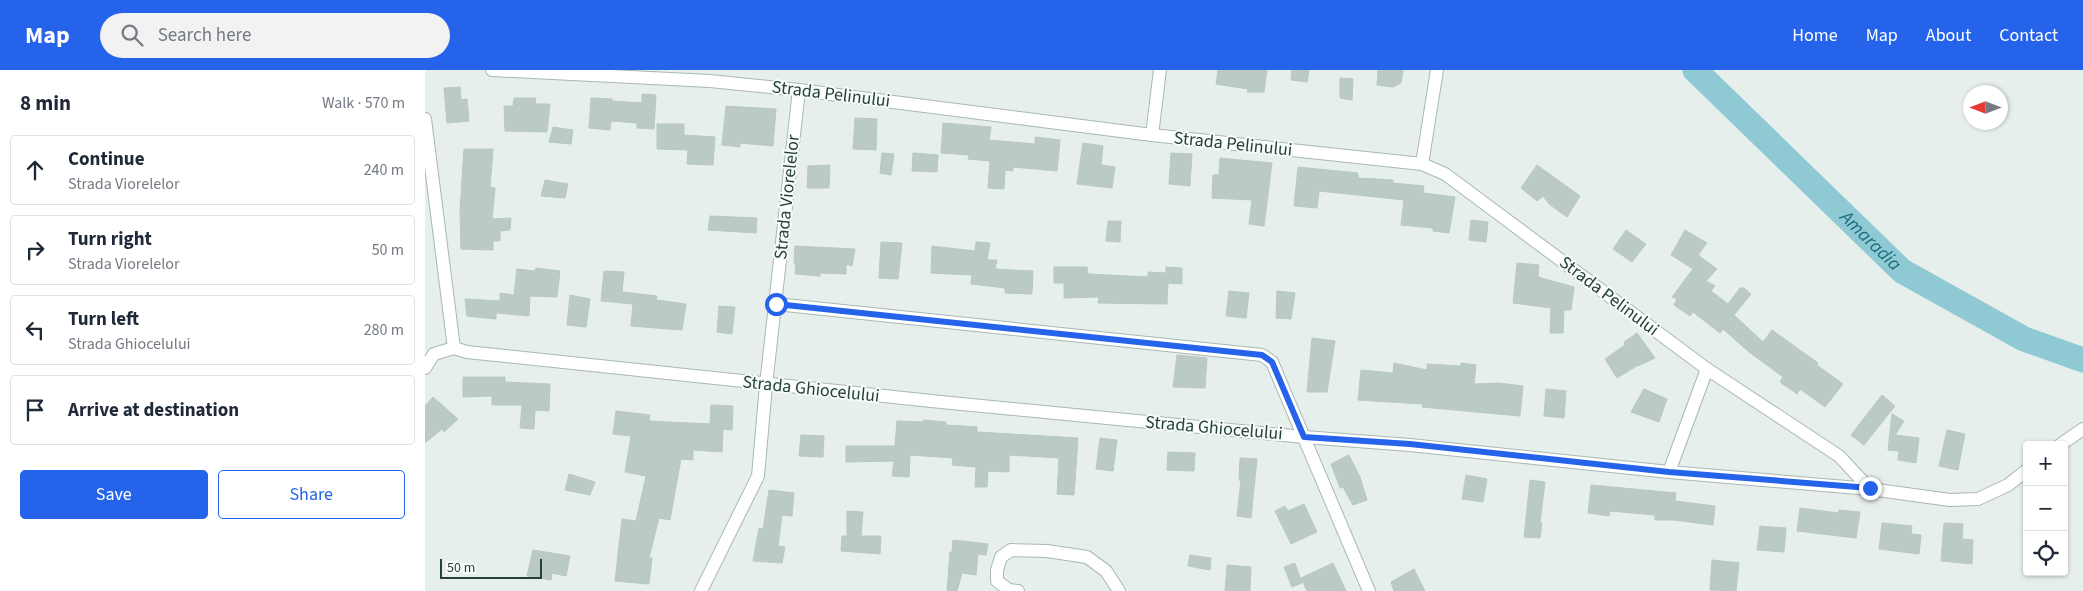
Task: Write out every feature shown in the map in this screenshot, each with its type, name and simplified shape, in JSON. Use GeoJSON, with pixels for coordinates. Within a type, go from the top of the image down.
{"type":"FeatureCollection","features":[{"type":"Feature","properties":{"kind":"street","name":"Strada Pelinului"},"geometry":{"type":"LineString","coordinates":[[492,70],[710,81],[799,90],[1152,135],[1422,164],[1445,174],[1707,369],[1839,456],[1870,488]]}},
{"type":"Feature","properties":{"kind":"street"},"geometry":{"type":"LineString","coordinates":[[1152,135],[1160,70]]}},
{"type":"Feature","properties":{"kind":"street"},"geometry":{"type":"LineString","coordinates":[[1422,164],[1437,70]]}},
{"type":"Feature","properties":{"kind":"street","name":"Strada Viorelelor"},"geometry":{"type":"LineString","coordinates":[[701,591],[758,476],[766,385],[799,90]]}},
{"type":"Feature","properties":{"kind":"street"},"geometry":{"type":"LineString","coordinates":[[425,119],[454,348],[434,354],[425,368]]}},
{"type":"Feature","properties":{"kind":"street"},"geometry":{"type":"LineString","coordinates":[[776,304],[1242,351],[1262,355],[1272,362],[1369,591]]}},
{"type":"Feature","properties":{"kind":"street","name":"Strada Ghiocelului"},"geometry":{"type":"LineString","coordinates":[[454,348],[467,352],[766,385],[1304,437],[1410,444],[1669,472],[1870,488],[1935,498],[1978,499],[2008,485],[2023,473]]}},
{"type":"Feature","properties":{"kind":"street"},"geometry":{"type":"LineString","coordinates":[[1669,472],[1707,369]]}},
{"type":"Feature","properties":{"kind":"street"},"geometry":{"type":"LineString","coordinates":[[2066,441],[2083,429]]}},
{"type":"Feature","properties":{"kind":"street"},"geometry":{"type":"LineString","coordinates":[[1014,590],[997,582],[997,570],[1001,557],[1011,550],[1047,551],[1087,557],[1106,571],[1119,591]]}},
{"type":"Feature","properties":{"kind":"building"},"geometry":{"type":"Polygon","coordinates":[[[1218,70],[1267,70],[1264,92],[1247,92],[1248,89],[1216,84],[1218,70]]]}},
{"type":"Feature","properties":{"kind":"building"},"geometry":{"type":"Polygon","coordinates":[[[1292,70],[1309,70],[1307,82],[1291,80],[1292,70]]]}},
{"type":"Feature","properties":{"kind":"building"},"geometry":{"type":"Polygon","coordinates":[[[1378,70],[1403,70],[1401,83],[1393,87],[1377,85],[1378,70]]]}},
{"type":"Feature","properties":{"kind":"building"},"geometry":{"type":"Polygon","coordinates":[[[1340,78],[1353,79],[1352,100],[1340,98],[1340,78]]]}},
{"type":"Feature","properties":{"kind":"building"},"geometry":{"type":"Polygon","coordinates":[[[460,87],[461,100],[467,99],[469,121],[447,123],[444,88],[460,87]]]}},
{"type":"Feature","properties":{"kind":"building"},"geometry":{"type":"Polygon","coordinates":[[[642,94],[656,95],[654,129],[637,128],[637,123],[611,121],[610,130],[589,128],[591,98],[642,103],[642,94]]]}},
{"type":"Feature","properties":{"kind":"building"},"geometry":{"type":"Polygon","coordinates":[[[514,98],[536,98],[535,104],[550,104],[547,132],[505,131],[504,106],[513,106],[514,98]]]}},
{"type":"Feature","properties":{"kind":"building"},"geometry":{"type":"Polygon","coordinates":[[[726,106],[776,109],[773,146],[740,143],[740,147],[722,145],[726,106]]]}},
{"type":"Feature","properties":{"kind":"building"},"geometry":{"type":"Polygon","coordinates":[[[855,118],[877,119],[876,150],[853,149],[855,118]]]}},
{"type":"Feature","properties":{"kind":"building"},"geometry":{"type":"Polygon","coordinates":[[[943,123],[991,127],[989,140],[1035,144],[1035,137],[1060,140],[1057,171],[1013,167],[1013,171],[1005,170],[1004,189],[988,188],[990,161],[968,159],[969,155],[941,153],[943,123]]]}},
{"type":"Feature","properties":{"kind":"building"},"geometry":{"type":"Polygon","coordinates":[[[657,124],[684,124],[684,135],[715,137],[713,165],[687,164],[688,150],[657,149],[657,124]]]}},
{"type":"Feature","properties":{"kind":"building"},"geometry":{"type":"Polygon","coordinates":[[[553,127],[573,130],[571,144],[549,142],[553,127]]]}},
{"type":"Feature","properties":{"kind":"building"},"geometry":{"type":"Polygon","coordinates":[[[1083,143],[1103,146],[1101,165],[1115,167],[1112,188],[1077,184],[1083,143]]]}},
{"type":"Feature","properties":{"kind":"building"},"geometry":{"type":"Polygon","coordinates":[[[464,149],[493,149],[490,187],[495,188],[492,219],[511,218],[510,230],[500,231],[500,241],[493,241],[493,250],[461,249],[460,211],[464,149]]]}},
{"type":"Feature","properties":{"kind":"building"},"geometry":{"type":"Polygon","coordinates":[[[882,153],[894,154],[891,175],[880,173],[882,153]]]}},
{"type":"Feature","properties":{"kind":"building"},"geometry":{"type":"Polygon","coordinates":[[[913,153],[938,155],[937,172],[912,171],[913,153]]]}},
{"type":"Feature","properties":{"kind":"building"},"geometry":{"type":"Polygon","coordinates":[[[1171,153],[1192,154],[1190,186],[1169,184],[1171,153]]]}},
{"type":"Feature","properties":{"kind":"building"},"geometry":{"type":"Polygon","coordinates":[[[1220,158],[1272,163],[1264,226],[1249,224],[1252,200],[1212,198],[1213,175],[1219,175],[1220,158]]]}},
{"type":"Feature","properties":{"kind":"building"},"geometry":{"type":"Polygon","coordinates":[[[830,165],[829,188],[807,188],[808,166],[830,165]]]}},
{"type":"Feature","properties":{"kind":"building"},"geometry":{"type":"Polygon","coordinates":[[[1537,165],[1580,196],[1567,217],[1549,204],[1543,196],[1537,201],[1521,188],[1537,165]]]}},
{"type":"Feature","properties":{"kind":"building"},"geometry":{"type":"Polygon","coordinates":[[[1298,167],[1358,173],[1358,178],[1393,180],[1393,183],[1424,186],[1423,193],[1455,197],[1449,233],[1433,231],[1433,228],[1401,225],[1404,200],[1319,191],[1317,208],[1294,206],[1298,167]]]}},
{"type":"Feature","properties":{"kind":"building"},"geometry":{"type":"Polygon","coordinates":[[[545,180],[568,184],[565,198],[541,196],[545,180]]]}},
{"type":"Feature","properties":{"kind":"building"},"geometry":{"type":"Polygon","coordinates":[[[710,216],[757,218],[756,233],[708,230],[710,216]]]}},
{"type":"Feature","properties":{"kind":"building"},"geometry":{"type":"Polygon","coordinates":[[[1471,220],[1488,222],[1486,242],[1469,240],[1471,220]]]}},
{"type":"Feature","properties":{"kind":"building"},"geometry":{"type":"Polygon","coordinates":[[[1108,221],[1121,221],[1120,242],[1106,241],[1108,221]]]}},
{"type":"Feature","properties":{"kind":"building"},"geometry":{"type":"Polygon","coordinates":[[[1626,230],[1646,244],[1632,262],[1613,249],[1626,230]]]}},
{"type":"Feature","properties":{"kind":"building"},"geometry":{"type":"Polygon","coordinates":[[[1685,230],[1707,243],[1698,255],[1717,269],[1706,281],[1715,286],[1711,291],[1728,304],[1740,288],[1744,288],[1751,294],[1734,315],[1763,342],[1772,330],[1818,363],[1817,365],[1843,384],[1825,407],[1800,389],[1797,394],[1780,382],[1783,377],[1749,352],[1723,329],[1720,333],[1693,312],[1690,316],[1674,305],[1677,299],[1672,297],[1693,269],[1671,255],[1685,230]]]}},
{"type":"Feature","properties":{"kind":"building"},"geometry":{"type":"Polygon","coordinates":[[[881,242],[902,243],[898,279],[879,278],[881,242]]]}},
{"type":"Feature","properties":{"kind":"building"},"geometry":{"type":"Polygon","coordinates":[[[976,242],[990,243],[987,260],[997,260],[995,269],[1033,271],[1032,294],[1005,293],[1005,288],[971,284],[972,275],[931,273],[932,246],[975,251],[976,242]]]}},
{"type":"Feature","properties":{"kind":"building"},"geometry":{"type":"Polygon","coordinates":[[[795,246],[855,249],[852,266],[846,264],[846,274],[820,273],[820,276],[795,274],[795,246]]]}},
{"type":"Feature","properties":{"kind":"building"},"geometry":{"type":"Polygon","coordinates":[[[1517,263],[1539,265],[1538,277],[1574,287],[1571,310],[1564,310],[1563,333],[1550,333],[1551,308],[1513,303],[1517,263]]]}},
{"type":"Feature","properties":{"kind":"building"},"geometry":{"type":"Polygon","coordinates":[[[1054,267],[1087,267],[1088,274],[1148,277],[1148,272],[1166,273],[1166,267],[1182,268],[1182,284],[1168,283],[1167,304],[1098,303],[1099,297],[1064,298],[1064,283],[1054,283],[1054,267]]]}},
{"type":"Feature","properties":{"kind":"building"},"geometry":{"type":"Polygon","coordinates":[[[536,268],[560,271],[557,297],[530,296],[529,316],[496,313],[496,319],[467,316],[465,299],[500,301],[500,293],[514,295],[517,269],[535,271],[536,268]]]}},
{"type":"Feature","properties":{"kind":"building"},"geometry":{"type":"Polygon","coordinates":[[[604,271],[624,272],[622,292],[657,296],[656,300],[686,304],[682,330],[631,326],[633,304],[601,301],[604,271]]]}},
{"type":"Feature","properties":{"kind":"building"},"geometry":{"type":"Polygon","coordinates":[[[1229,291],[1249,293],[1246,318],[1226,316],[1229,291]]]}},
{"type":"Feature","properties":{"kind":"building"},"geometry":{"type":"Polygon","coordinates":[[[1277,291],[1295,293],[1291,319],[1276,318],[1277,291]]]}},
{"type":"Feature","properties":{"kind":"building"},"geometry":{"type":"Polygon","coordinates":[[[570,295],[590,299],[586,327],[567,325],[570,295]]]}},
{"type":"Feature","properties":{"kind":"building"},"geometry":{"type":"Polygon","coordinates":[[[719,306],[735,307],[732,334],[717,332],[719,306]]]}},
{"type":"Feature","properties":{"kind":"building"},"geometry":{"type":"Polygon","coordinates":[[[1637,333],[1655,358],[1638,365],[1617,378],[1605,359],[1625,345],[1624,342],[1637,333]]]}},
{"type":"Feature","properties":{"kind":"building"},"geometry":{"type":"Polygon","coordinates":[[[1312,338],[1335,341],[1327,392],[1307,392],[1312,338]]]}},
{"type":"Feature","properties":{"kind":"building"},"geometry":{"type":"Polygon","coordinates":[[[1177,355],[1207,358],[1205,388],[1173,387],[1177,355]]]}},
{"type":"Feature","properties":{"kind":"building"},"geometry":{"type":"Polygon","coordinates":[[[1394,363],[1427,370],[1427,364],[1461,366],[1461,363],[1476,365],[1474,384],[1499,383],[1523,386],[1520,416],[1422,407],[1423,404],[1358,400],[1361,370],[1393,373],[1394,363]]]}},
{"type":"Feature","properties":{"kind":"building"},"geometry":{"type":"Polygon","coordinates":[[[463,377],[505,377],[505,382],[550,384],[549,411],[535,410],[534,429],[520,428],[522,405],[492,405],[492,396],[463,397],[463,377]]]}},
{"type":"Feature","properties":{"kind":"building"},"geometry":{"type":"Polygon","coordinates":[[[1546,389],[1566,391],[1564,418],[1544,416],[1546,389]]]}},
{"type":"Feature","properties":{"kind":"building"},"geometry":{"type":"Polygon","coordinates":[[[1644,389],[1667,399],[1659,422],[1631,412],[1644,389]]]}},
{"type":"Feature","properties":{"kind":"building"},"geometry":{"type":"Polygon","coordinates":[[[1882,395],[1895,406],[1864,445],[1851,435],[1882,395]]]}},
{"type":"Feature","properties":{"kind":"building"},"geometry":{"type":"Polygon","coordinates":[[[433,397],[458,419],[444,432],[442,429],[425,443],[425,406],[433,397]]]}},
{"type":"Feature","properties":{"kind":"building"},"geometry":{"type":"Polygon","coordinates":[[[711,405],[733,406],[732,430],[723,429],[722,452],[693,450],[693,460],[681,459],[670,520],[659,518],[649,558],[652,558],[649,584],[615,581],[622,519],[636,521],[646,476],[625,472],[631,436],[613,434],[616,411],[650,415],[649,421],[710,424],[711,405]]]}},
{"type":"Feature","properties":{"kind":"building"},"geometry":{"type":"Polygon","coordinates":[[[1892,414],[1904,421],[1895,435],[1919,438],[1916,463],[1898,460],[1899,451],[1888,450],[1892,414]]]}},
{"type":"Feature","properties":{"kind":"building"},"geometry":{"type":"Polygon","coordinates":[[[923,420],[946,422],[946,425],[977,427],[977,432],[1078,438],[1074,495],[1057,494],[1059,458],[1009,455],[1009,472],[988,471],[987,487],[975,487],[976,467],[952,465],[953,458],[910,455],[909,477],[892,476],[894,461],[846,462],[846,446],[895,446],[897,421],[923,422],[923,420]]]}},
{"type":"Feature","properties":{"kind":"building"},"geometry":{"type":"Polygon","coordinates":[[[1947,430],[1965,434],[1958,470],[1939,466],[1947,430]]]}},
{"type":"Feature","properties":{"kind":"building"},"geometry":{"type":"Polygon","coordinates":[[[801,435],[824,436],[823,457],[799,456],[801,435]]]}},
{"type":"Feature","properties":{"kind":"building"},"geometry":{"type":"Polygon","coordinates":[[[1100,438],[1117,440],[1113,471],[1096,469],[1100,438]]]}},
{"type":"Feature","properties":{"kind":"building"},"geometry":{"type":"Polygon","coordinates":[[[1168,452],[1195,453],[1194,471],[1167,470],[1168,452]]]}},
{"type":"Feature","properties":{"kind":"building"},"geometry":{"type":"Polygon","coordinates":[[[1349,455],[1360,477],[1367,500],[1353,505],[1343,487],[1340,488],[1331,464],[1349,455]]]}},
{"type":"Feature","properties":{"kind":"building"},"geometry":{"type":"Polygon","coordinates":[[[1240,458],[1257,459],[1251,518],[1237,516],[1241,480],[1239,480],[1240,458]]]}},
{"type":"Feature","properties":{"kind":"building"},"geometry":{"type":"Polygon","coordinates":[[[569,474],[595,482],[590,495],[565,490],[569,474]]]}},
{"type":"Feature","properties":{"kind":"building"},"geometry":{"type":"Polygon","coordinates":[[[1466,475],[1487,479],[1483,502],[1462,499],[1466,475]]]}},
{"type":"Feature","properties":{"kind":"building"},"geometry":{"type":"Polygon","coordinates":[[[1530,480],[1545,482],[1540,538],[1524,537],[1530,480]]]}},
{"type":"Feature","properties":{"kind":"building"},"geometry":{"type":"Polygon","coordinates":[[[1591,485],[1676,493],[1675,501],[1715,506],[1713,525],[1674,520],[1655,520],[1655,515],[1610,511],[1609,516],[1588,513],[1591,485]]]}},
{"type":"Feature","properties":{"kind":"building"},"geometry":{"type":"Polygon","coordinates":[[[769,490],[794,493],[792,516],[782,515],[778,546],[785,547],[782,563],[753,561],[759,528],[763,529],[769,490]]]}},
{"type":"Feature","properties":{"kind":"building"},"geometry":{"type":"Polygon","coordinates":[[[1304,504],[1317,532],[1291,544],[1275,511],[1285,506],[1288,511],[1304,504]]]}},
{"type":"Feature","properties":{"kind":"building"},"geometry":{"type":"Polygon","coordinates":[[[1800,508],[1838,513],[1839,510],[1860,512],[1856,538],[1797,531],[1800,508]]]}},
{"type":"Feature","properties":{"kind":"building"},"geometry":{"type":"Polygon","coordinates":[[[847,511],[863,512],[861,536],[881,536],[880,554],[841,551],[842,536],[847,536],[847,511]]]}},
{"type":"Feature","properties":{"kind":"building"},"geometry":{"type":"Polygon","coordinates":[[[1882,523],[1912,526],[1911,534],[1921,535],[1919,554],[1879,549],[1882,523]]]}},
{"type":"Feature","properties":{"kind":"building"},"geometry":{"type":"Polygon","coordinates":[[[1944,523],[1963,524],[1962,539],[1973,540],[1972,564],[1941,561],[1944,523]]]}},
{"type":"Feature","properties":{"kind":"building"},"geometry":{"type":"Polygon","coordinates":[[[1760,526],[1786,528],[1784,552],[1757,550],[1760,526]]]}},
{"type":"Feature","properties":{"kind":"building"},"geometry":{"type":"Polygon","coordinates":[[[953,540],[988,544],[986,555],[978,554],[976,575],[962,573],[957,591],[947,591],[950,552],[952,552],[953,540]]]}},
{"type":"Feature","properties":{"kind":"building"},"geometry":{"type":"Polygon","coordinates":[[[533,550],[570,556],[566,576],[552,573],[551,580],[527,576],[533,550]]]}},
{"type":"Feature","properties":{"kind":"building"},"geometry":{"type":"Polygon","coordinates":[[[1190,555],[1211,558],[1210,570],[1188,566],[1190,555]]]}},
{"type":"Feature","properties":{"kind":"building"},"geometry":{"type":"Polygon","coordinates":[[[1712,560],[1739,563],[1736,591],[1710,590],[1712,560]]]}},
{"type":"Feature","properties":{"kind":"building"},"geometry":{"type":"Polygon","coordinates":[[[1295,563],[1302,583],[1292,587],[1284,567],[1295,563]]]}},
{"type":"Feature","properties":{"kind":"building"},"geometry":{"type":"Polygon","coordinates":[[[1333,563],[1346,591],[1307,591],[1301,578],[1333,563]]]}},
{"type":"Feature","properties":{"kind":"building"},"geometry":{"type":"Polygon","coordinates":[[[1227,565],[1251,567],[1250,591],[1225,591],[1227,565]]]}},
{"type":"Feature","properties":{"kind":"building"},"geometry":{"type":"Polygon","coordinates":[[[1414,569],[1425,591],[1394,591],[1391,582],[1414,569]]]}},
{"type":"Feature","properties":{"kind":"waterway","name":"Amaradia"},"geometry":{"type":"LineString","coordinates":[[1695,70],[1902,271],[2024,339],[2083,360]]}},
{"type":"Feature","properties":{"kind":"route"},"geometry":{"type":"LineString","coordinates":[[776,304],[1252,352],[1262,355],[1272,362],[1304,437],[1410,444],[1669,472],[1870,488]]}}]}
